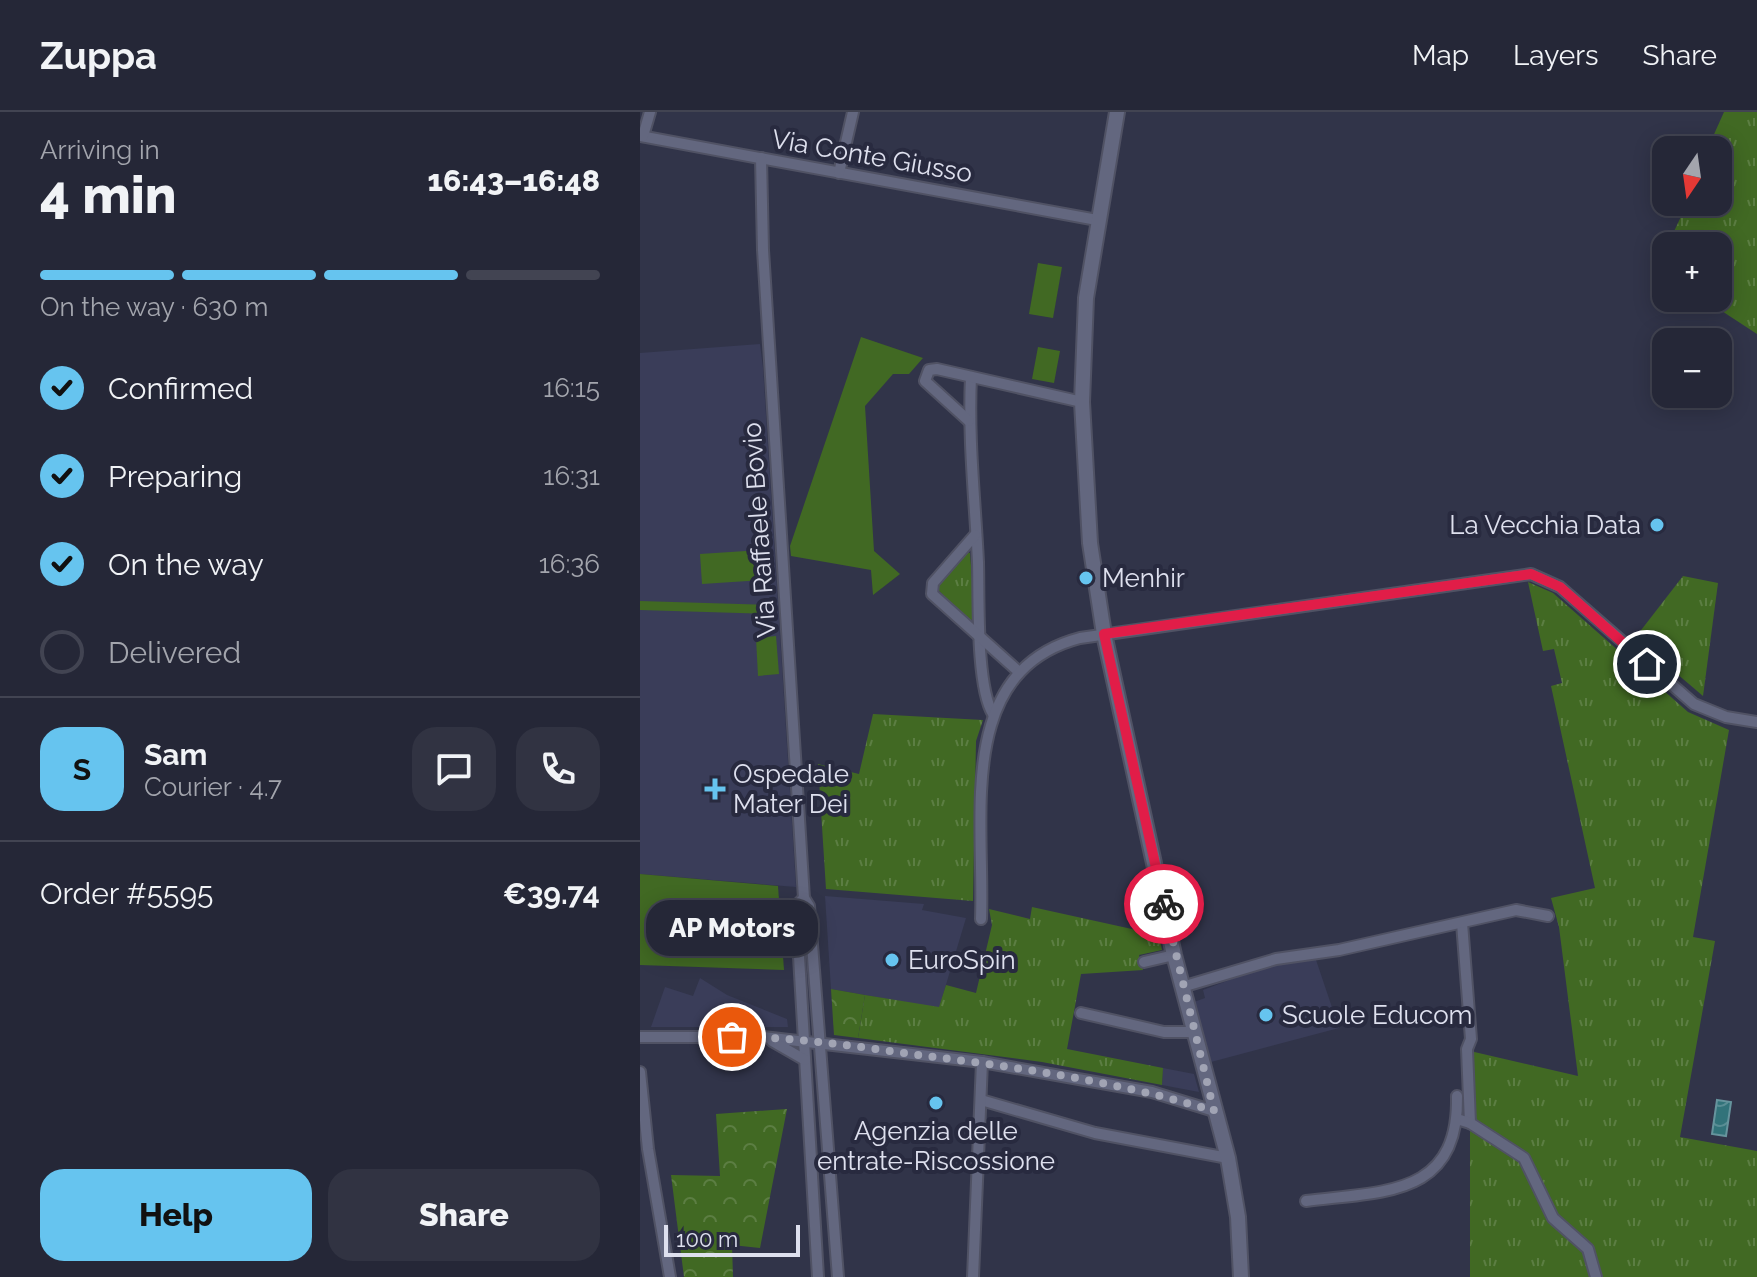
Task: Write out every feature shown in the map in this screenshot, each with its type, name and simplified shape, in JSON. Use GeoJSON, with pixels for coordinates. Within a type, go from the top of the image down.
{"type":"FeatureCollection","features":[{"type":"Feature","properties":{"kind":"street"},"geometry":{"type":"LineString","coordinates":[[641,136],[650,112]]}},
{"type":"Feature","properties":{"kind":"street"},"geometry":{"type":"LineString","coordinates":[[839,173],[853,112]]}},
{"type":"Feature","properties":{"kind":"street"},"geometry":{"type":"LineString","coordinates":[[1117,112],[1086,298],[1082,402],[1090,543],[1104,634],[1174,955],[1228,1158],[1238,1217],[1241,1277]]}},
{"type":"Feature","properties":{"kind":"street","name":"Via Conte Giusso"},"geometry":{"type":"LineString","coordinates":[[641,136],[1097,220]]}},
{"type":"Feature","properties":{"kind":"street","name":"Via Raffaele Bovio"},"geometry":{"type":"LineString","coordinates":[[761,158],[763,250],[804,898],[809,906],[838,1273]]}},
{"type":"Feature","properties":{"kind":"street"},"geometry":{"type":"LineString","coordinates":[[969,421],[925,381],[925,375],[933,369],[1082,402]]}},
{"type":"Feature","properties":{"kind":"street"},"geometry":{"type":"LineString","coordinates":[[971,377],[969,421],[981,638],[986,703],[993,714]]}},
{"type":"Feature","properties":{"kind":"street"},"geometry":{"type":"LineString","coordinates":[[952,406],[960,409],[970,404]]}},
{"type":"Feature","properties":{"kind":"street"},"geometry":{"type":"LineString","coordinates":[[975,535],[930,587],[934,597],[1018,671]]}},
{"type":"Feature","properties":{"kind":"street"},"geometry":{"type":"LineString","coordinates":[[981,919],[985,744],[993,714],[1018,671],[1059,643],[1531,574],[1560,587],[1694,704],[1726,717],[1757,722]]}},
{"type":"Feature","properties":{"kind":"street","name":"Via Raffaele Bovio"},"geometry":{"type":"LineString","coordinates":[[804,898],[796,906],[818,1273]]}},
{"type":"Feature","properties":{"kind":"street"},"geometry":{"type":"LineString","coordinates":[[1182,987],[1276,959],[1339,950],[1516,910],[1548,916]]}},
{"type":"Feature","properties":{"kind":"street"},"geometry":{"type":"LineString","coordinates":[[1462,923],[1471,1039],[1467,1049],[1470,1123]]}},
{"type":"Feature","properties":{"kind":"street"},"geometry":{"type":"LineString","coordinates":[[1144,962],[1174,955]]}},
{"type":"Feature","properties":{"kind":"street"},"geometry":{"type":"LineString","coordinates":[[1081,1013],[1164,1032],[1194,1032]]}},
{"type":"Feature","properties":{"kind":"street"},"geometry":{"type":"LineString","coordinates":[[640,1037],[763,1037],[982,1062],[1152,1092],[1214,1111]]}},
{"type":"Feature","properties":{"kind":"street"},"geometry":{"type":"LineString","coordinates":[[763,1037],[805,1060]]}},
{"type":"Feature","properties":{"kind":"street"},"geometry":{"type":"LineString","coordinates":[[973,1277],[982,1062]]}},
{"type":"Feature","properties":{"kind":"street"},"geometry":{"type":"LineString","coordinates":[[640,1072],[643,1134],[670,1277]]}},
{"type":"Feature","properties":{"kind":"street"},"geometry":{"type":"LineString","coordinates":[[807,1094],[824,1092]]}},
{"type":"Feature","properties":{"kind":"street"},"geometry":{"type":"LineString","coordinates":[[1306,1201],[1381,1191],[1427,1177],[1448,1151],[1457,1119],[1457,1096]]}},
{"type":"Feature","properties":{"kind":"street"},"geometry":{"type":"LineString","coordinates":[[981,1100],[1095,1133],[1228,1158]]}},
{"type":"Feature","properties":{"kind":"street"},"geometry":{"type":"LineString","coordinates":[[1457,1119],[1470,1123],[1524,1158],[1553,1218],[1588,1249],[1596,1277]]}},
{"type":"Feature","properties":{"kind":"street"},"geometry":{"type":"LineString","coordinates":[[818,1273],[838,1273]]}},
{"type":"Feature","properties":{"kind":"shaded area"},"geometry":{"type":"Polygon","coordinates":[[[760,344],[796,887],[640,874],[640,353],[760,344]]]}},
{"type":"Feature","properties":{"kind":"shaded area","name":"EuroSpin"},"geometry":{"type":"Polygon","coordinates":[[[825,896],[924,904],[922,910],[966,918],[939,1008],[831,989],[825,896]]]}},
{"type":"Feature","properties":{"kind":"shaded area","name":"Scuole Educom"},"geometry":{"type":"Polygon","coordinates":[[[1314,954],[1339,1028],[1211,1062],[1194,1002],[1205,998],[1203,990],[1282,960],[1314,954]]]}},
{"type":"Feature","properties":{"kind":"shaded area"},"geometry":{"type":"Polygon","coordinates":[[[700,978],[727,995],[787,1019],[788,1027],[651,1027],[665,987],[693,996],[700,978]]]}},
{"type":"Feature","properties":{"kind":"shaded area"},"geometry":{"type":"Polygon","coordinates":[[[1163,1068],[1194,1074],[1199,1092],[1162,1085],[1163,1068]]]}},
{"type":"Feature","properties":{"kind":"green space"},"geometry":{"type":"Polygon","coordinates":[[[1724,112],[1757,112],[1757,334],[1723,312],[1732,312],[1732,232],[1674,232],[1681,216],[1732,216],[1732,136],[1713,136],[1724,112]]]}},
{"type":"Feature","properties":{"kind":"green space"},"geometry":{"type":"Polygon","coordinates":[[[1038,263],[1062,267],[1053,318],[1029,314],[1038,263]]]}},
{"type":"Feature","properties":{"kind":"green space"},"geometry":{"type":"Polygon","coordinates":[[[861,337],[923,358],[909,374],[893,374],[865,406],[874,551],[900,574],[873,595],[871,570],[791,556],[790,546],[861,337]]]}},
{"type":"Feature","properties":{"kind":"green space"},"geometry":{"type":"Polygon","coordinates":[[[1038,347],[1060,351],[1054,383],[1032,379],[1038,347]]]}},
{"type":"Feature","properties":{"kind":"green space"},"geometry":{"type":"Polygon","coordinates":[[[761,550],[763,580],[702,584],[700,554],[761,550]]]}},
{"type":"Feature","properties":{"kind":"green space"},"geometry":{"type":"Polygon","coordinates":[[[967,552],[970,553],[975,619],[970,621],[936,588],[967,552]]]}},
{"type":"Feature","properties":{"kind":"green space"},"geometry":{"type":"Polygon","coordinates":[[[1683,576],[1718,583],[1703,696],[1635,638],[1683,576]]]}},
{"type":"Feature","properties":{"kind":"green space"},"geometry":{"type":"Polygon","coordinates":[[[1528,582],[1553,593],[1688,712],[1729,730],[1693,937],[1715,941],[1680,1137],[1757,1151],[1757,1277],[1470,1277],[1470,1051],[1578,1076],[1559,927],[1551,898],[1595,888],[1551,686],[1562,683],[1554,649],[1543,651],[1528,582]]]}},
{"type":"Feature","properties":{"kind":"green space"},"geometry":{"type":"Polygon","coordinates":[[[640,601],[772,605],[773,614],[640,610],[640,601]]]}},
{"type":"Feature","properties":{"kind":"green space"},"geometry":{"type":"Polygon","coordinates":[[[776,636],[779,674],[758,676],[756,638],[776,636]]]}},
{"type":"Feature","properties":{"kind":"green space"},"geometry":{"type":"Polygon","coordinates":[[[873,714],[983,720],[976,741],[973,901],[826,889],[818,764],[859,774],[873,714]]]}},
{"type":"Feature","properties":{"kind":"green space"},"geometry":{"type":"Polygon","coordinates":[[[640,874],[778,886],[784,970],[640,965],[640,874]]]}},
{"type":"Feature","properties":{"kind":"green space"},"geometry":{"type":"Polygon","coordinates":[[[1032,907],[1159,935],[1162,950],[1139,955],[1143,970],[1081,974],[1067,1049],[1163,1068],[1162,1085],[1042,1062],[858,1038],[865,995],[939,1007],[946,985],[976,993],[992,925],[989,909],[1030,919],[1032,907]]]}},
{"type":"Feature","properties":{"kind":"green space"},"geometry":{"type":"Polygon","coordinates":[[[831,989],[865,995],[858,1038],[834,1035],[831,989]]]}},
{"type":"Feature","properties":{"kind":"green space"},"geometry":{"type":"Polygon","coordinates":[[[787,1109],[760,1248],[732,1245],[733,1277],[684,1277],[671,1175],[720,1176],[716,1114],[787,1109]]]}},
{"type":"Feature","properties":{"kind":"water"},"geometry":{"type":"Polygon","coordinates":[[[1717,1100],[1731,1102],[1726,1136],[1712,1134],[1717,1100]]]}},
{"type":"Feature","properties":{"kind":"way so far"},"geometry":{"type":"LineString","coordinates":[[732,1037],[804,1040],[982,1062],[1152,1092],[1214,1111],[1164,904]]}},
{"type":"Feature","properties":{"kind":"place","name":"La Vecchia Data"},"geometry":{"type":"Point","coordinates":[1657,525]}},
{"type":"Feature","properties":{"kind":"place","name":"Menhir"},"geometry":{"type":"Point","coordinates":[1086,578]}},
{"type":"Feature","properties":{"kind":"place","name":"Ospedale Mater Dei"},"geometry":{"type":"Point","coordinates":[715,789]}},
{"type":"Feature","properties":{"kind":"place","name":"EuroSpin"},"geometry":{"type":"Point","coordinates":[892,960]}},
{"type":"Feature","properties":{"kind":"place","name":"Scuole Educom"},"geometry":{"type":"Point","coordinates":[1266,1015]}},
{"type":"Feature","properties":{"kind":"place","name":"AP Motors"},"geometry":{"type":"Point","coordinates":[732,1037]}},
{"type":"Feature","properties":{"kind":"place","name":"Agenzia delle entrate-Riscossione"},"geometry":{"type":"Point","coordinates":[936,1103]}},
{"type":"Feature","properties":{"kind":"route"},"geometry":{"type":"LineString","coordinates":[[1164,904],[1104,634],[1531,574],[1560,587],[1647,664]]}}]}
